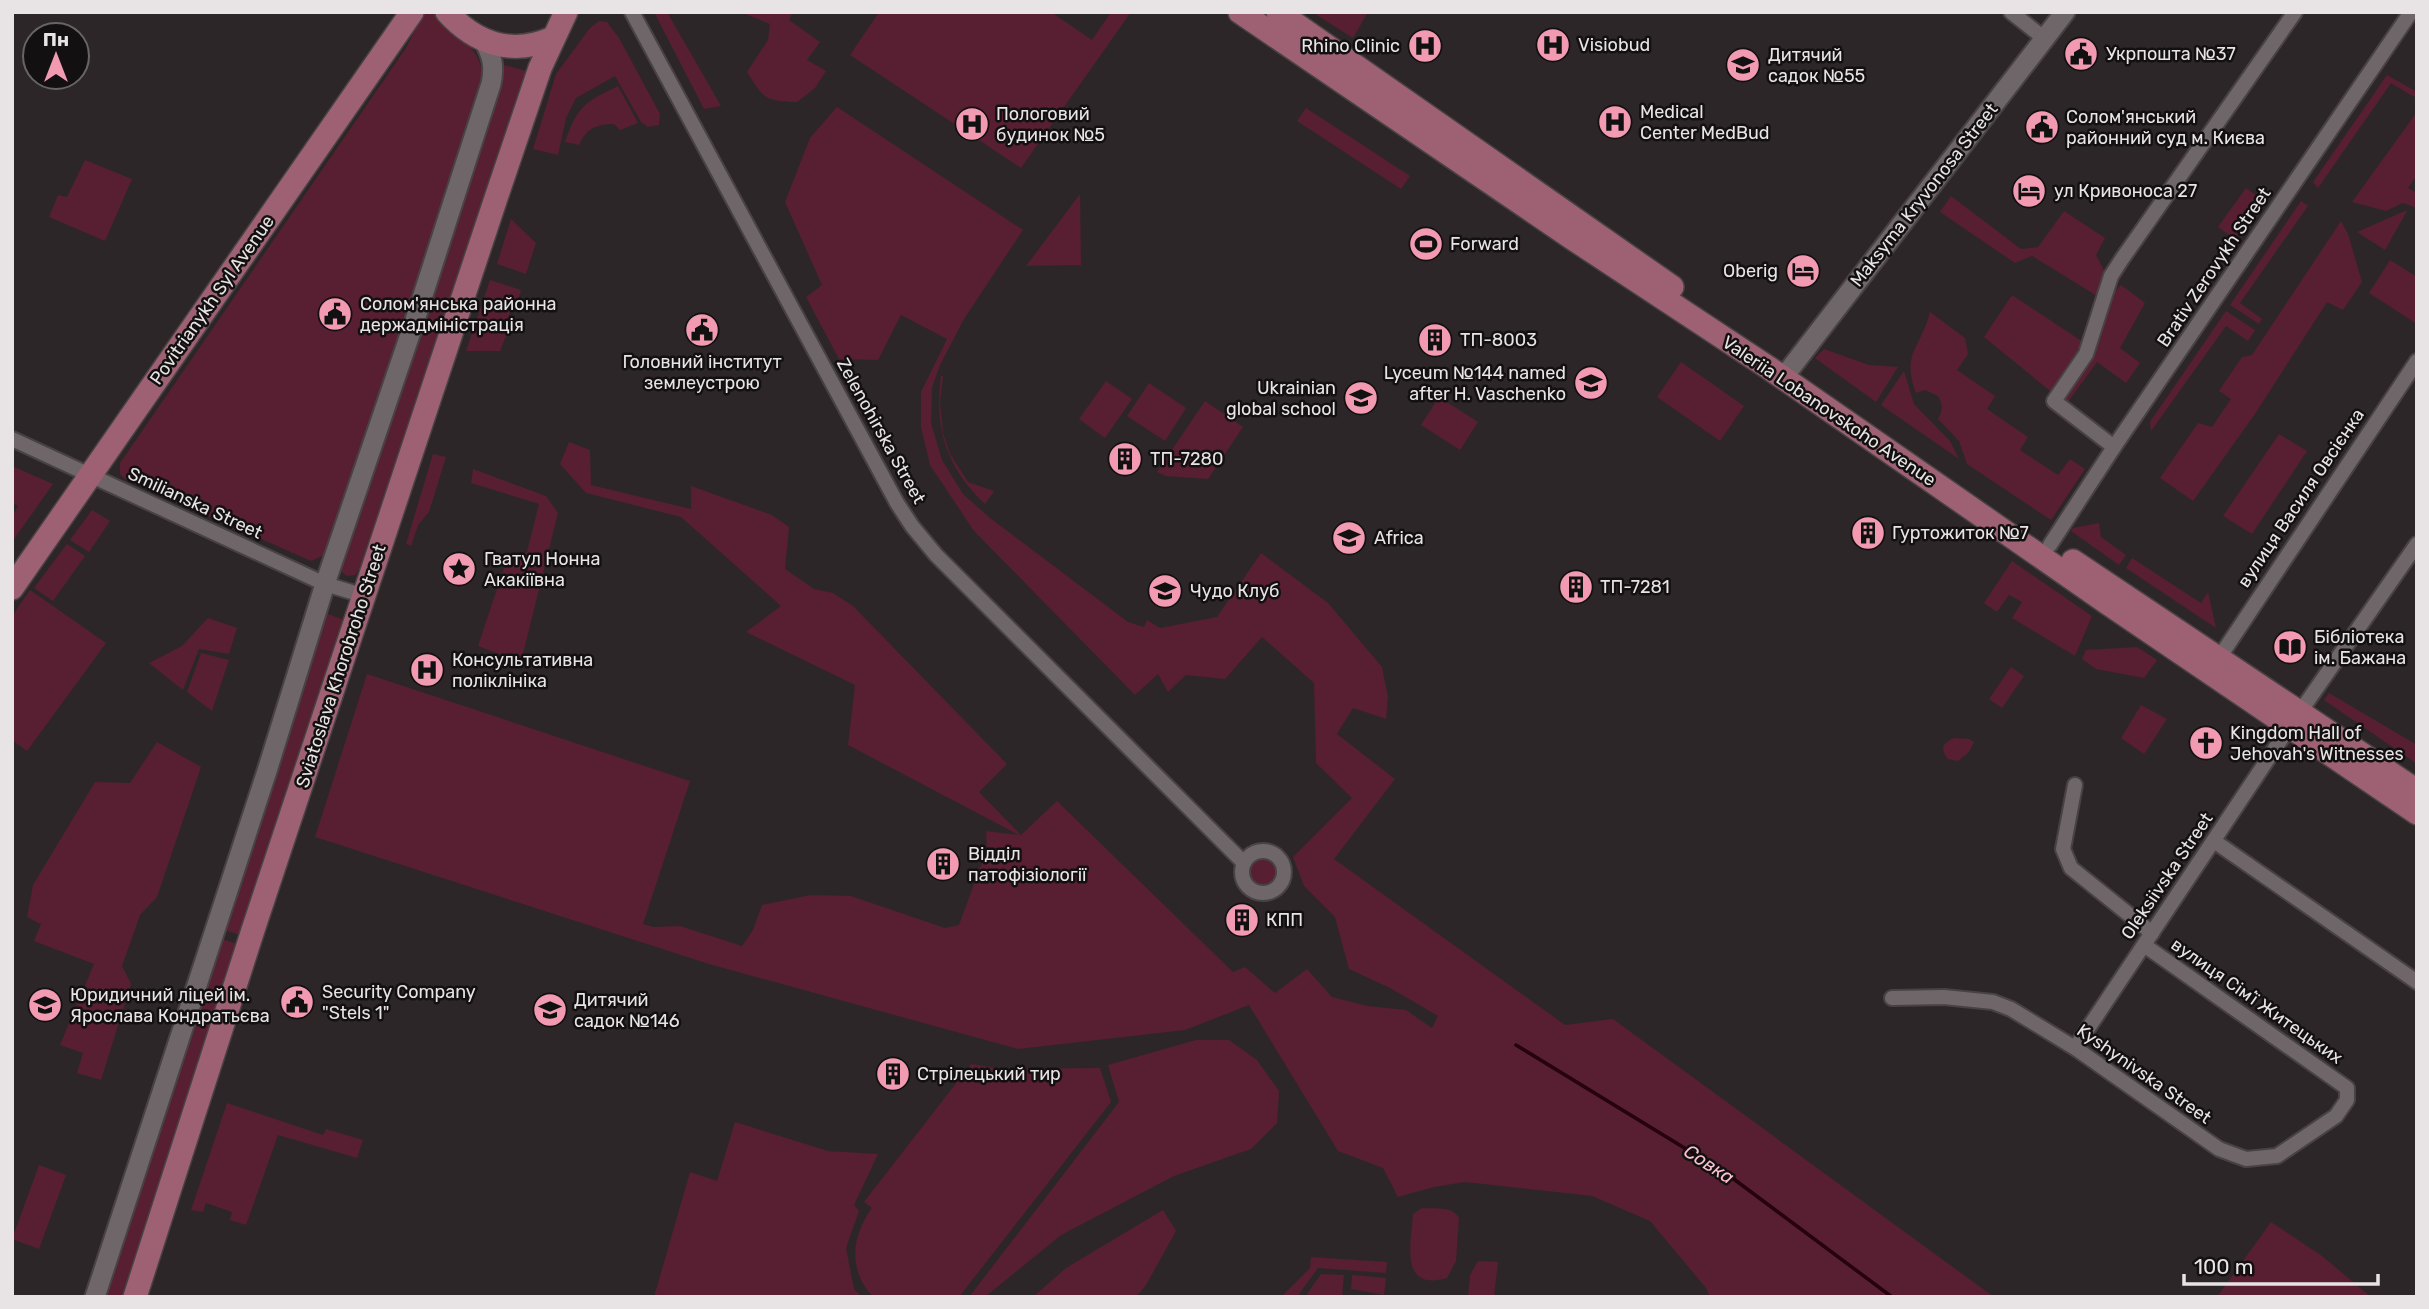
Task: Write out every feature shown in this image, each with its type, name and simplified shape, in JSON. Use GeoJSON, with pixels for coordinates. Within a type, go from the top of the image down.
{"type":"FeatureCollection","features":[{"type":"Feature","properties":{"kind":"main road"},"geometry":{"type":"LineString","coordinates":[[447,12],[462,29],[503,47],[528,47],[553,38]]}},
{"type":"Feature","properties":{"kind":"main road","name":"Sviatoslava Khorobroho Street"},"geometry":{"type":"LineString","coordinates":[[135,1297],[503,175],[553,38],[566,12]]}},
{"type":"Feature","properties":{"kind":"main road","name":"Valeriia Lobanovskoho Avenue"},"geometry":{"type":"LineString","coordinates":[[1240,12],[1515,200],[2050,545],[2219,659],[2417,813]]}},
{"type":"Feature","properties":{"kind":"main road","name":"Valeriia Lobanovskoho Avenue"},"geometry":{"type":"LineString","coordinates":[[1278,12],[2106,602],[2417,792]]}},
{"type":"Feature","properties":{"kind":"main road","name":"Povitrianykh Syl Avenue"},"geometry":{"type":"LineString","coordinates":[[12,588],[404,15]]}},
{"type":"Feature","properties":{"kind":"street","name":"Zelenohirska Street"},"geometry":{"type":"LineString","coordinates":[[632,12],[897,503],[912,526],[936,555],[1244,863]]}},
{"type":"Feature","properties":{"kind":"street"},"geometry":{"type":"LineString","coordinates":[[2011,12],[2045,39]]}},
{"type":"Feature","properties":{"kind":"street","name":"Maksyma Kryvonosa Street"},"geometry":{"type":"LineString","coordinates":[[1786,373],[2065,12]]}},
{"type":"Feature","properties":{"kind":"street"},"geometry":{"type":"LineString","coordinates":[[2114,447],[2054,401],[2086,354],[2111,276],[2122,258],[2295,12]]}},
{"type":"Feature","properties":{"kind":"street","name":"Brativ Zerovykh Street"},"geometry":{"type":"LineString","coordinates":[[2050,545],[2411,12]]}},
{"type":"Feature","properties":{"kind":"street"},"geometry":{"type":"LineString","coordinates":[[95,1297],[267,771],[325,584],[416,317],[491,84],[494,64],[492,54],[483,39]]}},
{"type":"Feature","properties":{"kind":"street","name":"вулиця Василя Овсієнка"},"geometry":{"type":"LineString","coordinates":[[2219,659],[2417,360]]}},
{"type":"Feature","properties":{"kind":"street","name":"Smilianska Street"},"geometry":{"type":"LineString","coordinates":[[12,439],[325,584],[365,596]]}},
{"type":"Feature","properties":{"kind":"street","name":"Oleksiivska Street"},"geometry":{"type":"LineString","coordinates":[[2075,1048],[2295,719],[2417,544]]}},
{"type":"Feature","properties":{"kind":"street","name":"вулиця Сімʼї Житецьких"},"geometry":{"type":"LineString","coordinates":[[2075,785],[2063,849],[2071,868],[2148,939],[2347,1088]]}},
{"type":"Feature","properties":{"kind":"street"},"geometry":{"type":"LineString","coordinates":[[2214,841],[2417,982]]}},
{"type":"Feature","properties":{"kind":"street","name":"Kyshynivska Street"},"geometry":{"type":"LineString","coordinates":[[1892,998],[1944,997],[1993,1002],[2011,1009],[2075,1048],[2219,1149],[2246,1159],[2277,1156],[2336,1116],[2347,1100],[2347,1088]]}},
{"type":"Feature","properties":{"kind":"shaded area"},"geometry":{"type":"Polygon","coordinates":[[[424,12],[432,12],[440,23],[472,49],[482,68],[484,84],[327,554],[311,561],[125,479],[120,474],[120,463],[406,48],[424,12]]]}},
{"type":"Feature","properties":{"kind":"shaded area"},"geometry":{"type":"Polygon","coordinates":[[[654,12],[667,12],[721,106],[704,109],[654,12]]]}},
{"type":"Feature","properties":{"kind":"shaded area"},"geometry":{"type":"Polygon","coordinates":[[[741,12],[793,12],[789,20],[820,42],[807,60],[826,71],[815,88],[797,102],[766,97],[757,88],[747,72],[768,40],[770,24],[741,12]]]}},
{"type":"Feature","properties":{"kind":"shaded area"},"geometry":{"type":"Polygon","coordinates":[[[879,12],[1051,12],[1092,40],[1111,12],[1131,12],[1021,168],[850,55],[879,12]]]}},
{"type":"Feature","properties":{"kind":"shaded area"},"geometry":{"type":"Polygon","coordinates":[[[1312,12],[1368,12],[1353,38],[1312,12]]]}},
{"type":"Feature","properties":{"kind":"shaded area"},"geometry":{"type":"Polygon","coordinates":[[[599,21],[607,22],[619,38],[660,114],[659,125],[648,127],[641,122],[615,76],[576,98],[566,118],[558,155],[533,149],[556,74],[590,28],[599,21]]]}},
{"type":"Feature","properties":{"kind":"shaded area"},"geometry":{"type":"Polygon","coordinates":[[[504,65],[527,71],[360,568],[355,575],[347,576],[339,570],[338,562],[504,65]]]}},
{"type":"Feature","properties":{"kind":"shaded area"},"geometry":{"type":"Polygon","coordinates":[[[2387,75],[2417,92],[2414,97],[2391,83],[2318,188],[2313,182],[2387,75]]]}},
{"type":"Feature","properties":{"kind":"shaded area"},"geometry":{"type":"Polygon","coordinates":[[[618,86],[638,123],[620,130],[614,124],[602,125],[588,131],[579,145],[565,142],[578,113],[597,97],[618,86]]]}},
{"type":"Feature","properties":{"kind":"shaded area"},"geometry":{"type":"Polygon","coordinates":[[[837,107],[1023,230],[964,319],[940,365],[932,388],[931,423],[942,460],[963,494],[990,518],[1128,622],[1144,627],[1147,620],[1160,628],[1217,617],[1261,553],[1328,603],[1382,667],[1388,697],[1386,719],[1353,708],[1337,734],[1395,779],[1334,859],[1565,1025],[1613,1019],[1994,1297],[1710,1297],[1706,1288],[1650,1221],[1592,1196],[1465,1182],[1398,1197],[1383,1168],[1338,1151],[1249,1005],[1185,1030],[1018,1049],[709,964],[315,837],[367,674],[690,781],[643,924],[653,927],[680,926],[742,946],[753,930],[762,905],[811,895],[851,896],[945,928],[959,925],[987,849],[986,831],[1019,835],[848,745],[855,685],[746,632],[781,606],[681,517],[586,493],[560,464],[569,442],[590,450],[591,485],[691,509],[691,486],[772,515],[789,527],[785,569],[814,589],[833,593],[853,606],[1007,764],[979,792],[1021,835],[1057,801],[1233,972],[1245,967],[1275,993],[1307,969],[1332,997],[1367,1006],[1406,1010],[1432,1028],[1438,1016],[1390,988],[1349,969],[1335,917],[1304,886],[1293,857],[1352,798],[1316,763],[1314,683],[1262,637],[1225,679],[1186,675],[1168,692],[1158,674],[1135,695],[974,531],[930,465],[921,427],[921,392],[947,339],[901,315],[878,360],[839,359],[806,297],[822,285],[785,202],[810,138],[837,107]]]}},
{"type":"Feature","properties":{"kind":"shaded area"},"geometry":{"type":"Polygon","coordinates":[[[1306,108],[1410,176],[1401,189],[1297,121],[1306,108]]]}},
{"type":"Feature","properties":{"kind":"shaded area"},"geometry":{"type":"Polygon","coordinates":[[[2417,112],[2417,175],[2408,188],[2417,193],[2417,208],[2403,203],[2386,211],[2352,202],[2417,112]]]}},
{"type":"Feature","properties":{"kind":"shaded area"},"geometry":{"type":"Polygon","coordinates":[[[85,160],[132,179],[105,241],[49,217],[58,195],[67,197],[85,160]]]}},
{"type":"Feature","properties":{"kind":"shaded area"},"geometry":{"type":"Polygon","coordinates":[[[2246,188],[2263,200],[2235,239],[2218,227],[2246,188]]]}},
{"type":"Feature","properties":{"kind":"shaded area"},"geometry":{"type":"Polygon","coordinates":[[[1080,194],[1081,265],[1026,266],[1080,194]]]}},
{"type":"Feature","properties":{"kind":"shaded area"},"geometry":{"type":"Polygon","coordinates":[[[1951,196],[2021,249],[2038,247],[2064,211],[2105,238],[2096,255],[2106,274],[2097,296],[2032,256],[2015,263],[1940,212],[1951,196]]]}},
{"type":"Feature","properties":{"kind":"shaded area"},"geometry":{"type":"Polygon","coordinates":[[[2301,201],[2308,206],[2240,303],[2262,319],[2259,324],[2230,305],[2301,201]]]}},
{"type":"Feature","properties":{"kind":"shaded area"},"geometry":{"type":"Polygon","coordinates":[[[2405,211],[2385,250],[2357,232],[2405,211]]]}},
{"type":"Feature","properties":{"kind":"shaded area"},"geometry":{"type":"Polygon","coordinates":[[[511,219],[536,243],[526,274],[497,264],[511,219]]]}},
{"type":"Feature","properties":{"kind":"shaded area"},"geometry":{"type":"Polygon","coordinates":[[[2341,221],[2348,234],[2362,282],[2343,310],[2327,302],[2255,414],[2193,501],[2160,478],[2198,423],[2212,427],[2231,399],[2219,391],[2242,357],[2252,355],[2341,221]]]}},
{"type":"Feature","properties":{"kind":"shaded area"},"geometry":{"type":"Polygon","coordinates":[[[2390,260],[2417,277],[2417,324],[2369,293],[2390,260]]]}},
{"type":"Feature","properties":{"kind":"shaded area"},"geometry":{"type":"Polygon","coordinates":[[[490,280],[521,290],[515,309],[510,311],[510,326],[500,351],[466,351],[490,280]]]}},
{"type":"Feature","properties":{"kind":"shaded area"},"geometry":{"type":"Polygon","coordinates":[[[2121,285],[2145,303],[2120,348],[2140,363],[2126,383],[2097,362],[2067,403],[2061,398],[2109,297],[2121,285]]]}},
{"type":"Feature","properties":{"kind":"shaded area"},"geometry":{"type":"Polygon","coordinates":[[[2012,295],[2083,342],[2080,356],[2055,395],[1984,337],[2012,295]]]}},
{"type":"Feature","properties":{"kind":"shaded area"},"geometry":{"type":"Polygon","coordinates":[[[2226,311],[2255,330],[2248,341],[2226,326],[2151,431],[2150,422],[2226,311]]]}},
{"type":"Feature","properties":{"kind":"shaded area"},"geometry":{"type":"Polygon","coordinates":[[[1930,312],[1965,338],[1968,354],[1957,370],[1995,396],[1987,409],[2028,437],[2020,450],[2058,475],[2070,459],[2085,469],[2051,520],[1967,464],[1959,441],[1938,419],[1942,407],[1938,396],[1925,390],[1916,393],[1911,359],[1930,312]]]}},
{"type":"Feature","properties":{"kind":"shaded area"},"geometry":{"type":"Polygon","coordinates":[[[1824,349],[1869,365],[1898,367],[1876,402],[1815,358],[1824,349]]]}},
{"type":"Feature","properties":{"kind":"shaded area"},"geometry":{"type":"Polygon","coordinates":[[[1681,362],[1744,406],[1720,441],[1657,397],[1681,362]]]}},
{"type":"Feature","properties":{"kind":"shaded area"},"geometry":{"type":"Polygon","coordinates":[[[1904,371],[1914,404],[1950,441],[1959,459],[1881,405],[1904,371]]]}},
{"type":"Feature","properties":{"kind":"shaded area"},"geometry":{"type":"Polygon","coordinates":[[[941,376],[943,433],[950,454],[968,482],[994,491],[985,504],[961,476],[952,461],[946,446],[942,430],[939,413],[941,376]]]}},
{"type":"Feature","properties":{"kind":"shaded area"},"geometry":{"type":"Polygon","coordinates":[[[1106,381],[1132,399],[1105,438],[1079,419],[1106,381]]]}},
{"type":"Feature","properties":{"kind":"shaded area"},"geometry":{"type":"Polygon","coordinates":[[[1149,383],[1186,408],[1165,441],[1127,416],[1149,383]]]}},
{"type":"Feature","properties":{"kind":"shaded area"},"geometry":{"type":"Polygon","coordinates":[[[1439,397],[1478,422],[1460,450],[1421,425],[1439,397]]]}},
{"type":"Feature","properties":{"kind":"shaded area"},"geometry":{"type":"Polygon","coordinates":[[[1205,401],[1243,427],[1208,479],[1166,476],[1157,472],[1205,401]]]}},
{"type":"Feature","properties":{"kind":"shaded area"},"geometry":{"type":"Polygon","coordinates":[[[2279,434],[2307,451],[2252,534],[2223,516],[2279,434]]]}},
{"type":"Feature","properties":{"kind":"shaded area"},"geometry":{"type":"Polygon","coordinates":[[[433,454],[446,457],[429,512],[418,525],[411,546],[406,544],[433,454]]]}},
{"type":"Feature","properties":{"kind":"shaded area"},"geometry":{"type":"Polygon","coordinates":[[[12,466],[53,484],[12,542],[12,517],[18,506],[12,502],[12,466]]]}},
{"type":"Feature","properties":{"kind":"shaded area"},"geometry":{"type":"Polygon","coordinates":[[[473,469],[546,496],[558,513],[521,662],[478,646],[506,562],[527,552],[539,504],[471,483],[473,469]]]}},
{"type":"Feature","properties":{"kind":"shaded area"},"geometry":{"type":"Polygon","coordinates":[[[92,510],[110,521],[89,552],[70,540],[92,510]]]}},
{"type":"Feature","properties":{"kind":"shaded area"},"geometry":{"type":"Polygon","coordinates":[[[2099,523],[2101,537],[2126,555],[2119,565],[2071,531],[2073,528],[2099,523]]]}},
{"type":"Feature","properties":{"kind":"shaded area"},"geometry":{"type":"Polygon","coordinates":[[[67,544],[85,556],[53,601],[34,588],[67,544]]]}},
{"type":"Feature","properties":{"kind":"shaded area"},"geometry":{"type":"Polygon","coordinates":[[[2132,558],[2201,603],[2208,592],[2216,628],[2126,568],[2132,558]]]}},
{"type":"Feature","properties":{"kind":"shaded area"},"geometry":{"type":"Polygon","coordinates":[[[2012,561],[2092,616],[2075,656],[2012,618],[2022,602],[2009,595],[1997,612],[1984,603],[2012,561]]]}},
{"type":"Feature","properties":{"kind":"shaded area"},"geometry":{"type":"Polygon","coordinates":[[[30,590],[106,643],[27,751],[12,740],[12,616],[30,590]]]}},
{"type":"Feature","properties":{"kind":"shaded area"},"geometry":{"type":"Polygon","coordinates":[[[325,613],[347,621],[245,937],[222,929],[325,613]]]}},
{"type":"Feature","properties":{"kind":"shaded area"},"geometry":{"type":"Polygon","coordinates":[[[208,618],[237,628],[229,654],[199,649],[183,690],[149,663],[182,646],[208,618]]]}},
{"type":"Feature","properties":{"kind":"shaded area"},"geometry":{"type":"Polygon","coordinates":[[[2137,647],[2157,660],[2144,678],[2096,669],[2082,659],[2086,650],[2137,647]]]}},
{"type":"Feature","properties":{"kind":"shaded area"},"geometry":{"type":"Polygon","coordinates":[[[201,653],[229,660],[212,711],[187,692],[201,653]]]}},
{"type":"Feature","properties":{"kind":"shaded area"},"geometry":{"type":"Polygon","coordinates":[[[2011,667],[2024,676],[2002,708],[1989,699],[2011,667]]]}},
{"type":"Feature","properties":{"kind":"shaded area"},"geometry":{"type":"Polygon","coordinates":[[[2329,693],[2417,745],[2417,764],[2324,700],[2329,693]]]}},
{"type":"Feature","properties":{"kind":"shaded area"},"geometry":{"type":"Polygon","coordinates":[[[2141,705],[2167,719],[2144,754],[2121,738],[2141,705]]]}},
{"type":"Feature","properties":{"kind":"shaded area"},"geometry":{"type":"Polygon","coordinates":[[[1954,738],[1974,742],[1969,752],[1958,761],[1948,759],[1943,749],[1947,742],[1954,738]]]}},
{"type":"Feature","properties":{"kind":"shaded area"},"geometry":{"type":"Polygon","coordinates":[[[157,742],[201,767],[157,897],[140,915],[122,966],[131,984],[101,1080],[77,1073],[83,1053],[60,1045],[94,964],[34,941],[41,924],[27,917],[33,885],[95,782],[130,783],[157,742]]]}},
{"type":"Feature","properties":{"kind":"shaded area"},"geometry":{"type":"Polygon","coordinates":[[[1264,856],[1276,861],[1281,873],[1276,885],[1264,890],[1252,885],[1247,873],[1252,861],[1264,856]]]}},
{"type":"Feature","properties":{"kind":"shaded area"},"geometry":{"type":"Polygon","coordinates":[[[218,938],[241,945],[127,1297],[100,1297],[218,938]]]}},
{"type":"Feature","properties":{"kind":"shaded area"},"geometry":{"type":"Polygon","coordinates":[[[1196,1040],[1229,1040],[1257,1060],[1279,1091],[1277,1123],[1251,1149],[1174,1176],[1061,1235],[985,1297],[969,1297],[1119,1102],[1108,1065],[1196,1040]]]}},
{"type":"Feature","properties":{"kind":"shaded area"},"geometry":{"type":"Polygon","coordinates":[[[971,1064],[1001,1069],[1100,1068],[1111,1102],[959,1297],[873,1297],[859,1276],[856,1265],[856,1242],[872,1208],[864,1202],[971,1064]]]}},
{"type":"Feature","properties":{"kind":"shaded area"},"geometry":{"type":"Polygon","coordinates":[[[227,1103],[323,1135],[326,1129],[363,1140],[357,1158],[278,1135],[246,1225],[230,1220],[232,1212],[206,1203],[203,1212],[191,1210],[227,1103]]]}},
{"type":"Feature","properties":{"kind":"shaded area"},"geometry":{"type":"Polygon","coordinates":[[[735,1122],[828,1151],[878,1154],[854,1205],[859,1211],[846,1248],[854,1289],[862,1297],[654,1297],[690,1172],[717,1181],[735,1122]]]}},
{"type":"Feature","properties":{"kind":"shaded area"},"geometry":{"type":"Polygon","coordinates":[[[39,1165],[66,1175],[39,1249],[12,1239],[39,1165]]]}},
{"type":"Feature","properties":{"kind":"shaded area"},"geometry":{"type":"Polygon","coordinates":[[[1422,1208],[1448,1210],[1459,1218],[1456,1261],[1447,1278],[1421,1278],[1411,1262],[1413,1214],[1422,1208]]]}},
{"type":"Feature","properties":{"kind":"shaded area"},"geometry":{"type":"Polygon","coordinates":[[[1163,1210],[1176,1231],[1146,1285],[1136,1297],[1033,1297],[1066,1268],[1163,1210]]]}},
{"type":"Feature","properties":{"kind":"shaded area"},"geometry":{"type":"Polygon","coordinates":[[[2271,1222],[2322,1256],[2371,1297],[2217,1297],[2271,1222]]]}},
{"type":"Feature","properties":{"kind":"shaded area"},"geometry":{"type":"Polygon","coordinates":[[[1311,1257],[1387,1262],[1386,1273],[1318,1268],[1297,1297],[1281,1297],[1310,1268],[1311,1257]]]}},
{"type":"Feature","properties":{"kind":"shaded area"},"geometry":{"type":"Polygon","coordinates":[[[1478,1261],[1498,1262],[1494,1297],[1468,1297],[1470,1275],[1478,1261]]]}},
{"type":"Feature","properties":{"kind":"shaded area"},"geometry":{"type":"Polygon","coordinates":[[[1321,1274],[1344,1275],[1342,1297],[1311,1297],[1307,1294],[1321,1274]]]}},
{"type":"Feature","properties":{"kind":"shaded area"},"geometry":{"type":"Polygon","coordinates":[[[1352,1275],[1386,1278],[1384,1295],[1351,1289],[1352,1275]]]}},
{"type":"Feature","properties":{"kind":"waterway","name":"Совка"},"geometry":{"type":"LineString","coordinates":[[1516,1045],[1727,1174],[1892,1297]]}},
{"type":"Feature","properties":{"kind":"place","name":"Visiobud"},"geometry":{"type":"Point","coordinates":[1553,45]}},
{"type":"Feature","properties":{"kind":"place","name":"Rhino Clinic"},"geometry":{"type":"Point","coordinates":[1425,46]}},
{"type":"Feature","properties":{"kind":"place","name":"Укрпошта №37"},"geometry":{"type":"Point","coordinates":[2081,54]}},
{"type":"Feature","properties":{"kind":"place","name":"Дитячий садок №55"},"geometry":{"type":"Point","coordinates":[1743,65]}},
{"type":"Feature","properties":{"kind":"place","name":"Medical Center MedBud"},"geometry":{"type":"Point","coordinates":[1615,122]}},
{"type":"Feature","properties":{"kind":"place","name":"Пологовий будинок №5"},"geometry":{"type":"Point","coordinates":[972,124]}},
{"type":"Feature","properties":{"kind":"place","name":"Солом'янський районний суд м. Києва"},"geometry":{"type":"Point","coordinates":[2042,127]}},
{"type":"Feature","properties":{"kind":"place","name":"ул Кривоноса 27"},"geometry":{"type":"Point","coordinates":[2029,191]}},
{"type":"Feature","properties":{"kind":"place","name":"Forward"},"geometry":{"type":"Point","coordinates":[1426,244]}},
{"type":"Feature","properties":{"kind":"place","name":"Oberig"},"geometry":{"type":"Point","coordinates":[1803,271]}},
{"type":"Feature","properties":{"kind":"place","name":"Солом'янська районна держадміністрація"},"geometry":{"type":"Point","coordinates":[335,314]}},
{"type":"Feature","properties":{"kind":"place","name":"Головний інститут землеустрою"},"geometry":{"type":"Point","coordinates":[702,330]}},
{"type":"Feature","properties":{"kind":"place","name":"ТП-8003"},"geometry":{"type":"Point","coordinates":[1435,340]}},
{"type":"Feature","properties":{"kind":"place","name":"Lyceum №144 named after H. Vaschenko"},"geometry":{"type":"Point","coordinates":[1591,383]}},
{"type":"Feature","properties":{"kind":"place","name":"Ukrainian global school"},"geometry":{"type":"Point","coordinates":[1361,398]}},
{"type":"Feature","properties":{"kind":"place","name":"ТП-7280"},"geometry":{"type":"Point","coordinates":[1125,459]}},
{"type":"Feature","properties":{"kind":"place","name":"Гуртожиток №7"},"geometry":{"type":"Point","coordinates":[1868,533]}},
{"type":"Feature","properties":{"kind":"place","name":"Africa"},"geometry":{"type":"Point","coordinates":[1349,538]}},
{"type":"Feature","properties":{"kind":"place","name":"Гватул Нонна Акакіївна"},"geometry":{"type":"Point","coordinates":[459,569]}},
{"type":"Feature","properties":{"kind":"place","name":"ТП-7281"},"geometry":{"type":"Point","coordinates":[1576,587]}},
{"type":"Feature","properties":{"kind":"place","name":"Чудо Клуб"},"geometry":{"type":"Point","coordinates":[1165,591]}},
{"type":"Feature","properties":{"kind":"place","name":"Бібліотека ім. Бажана"},"geometry":{"type":"Point","coordinates":[2290,647]}},
{"type":"Feature","properties":{"kind":"place","name":"Консультативна поліклініка"},"geometry":{"type":"Point","coordinates":[427,670]}},
{"type":"Feature","properties":{"kind":"place","name":"Kingdom Hall of Jehovah's Witnesses"},"geometry":{"type":"Point","coordinates":[2206,743]}},
{"type":"Feature","properties":{"kind":"place","name":"Відділ патофізіології"},"geometry":{"type":"Point","coordinates":[943,864]}},
{"type":"Feature","properties":{"kind":"place","name":"КПП"},"geometry":{"type":"Point","coordinates":[1242,920]}},
{"type":"Feature","properties":{"kind":"place","name":"Security Company \"Stels 1\""},"geometry":{"type":"Point","coordinates":[297,1002]}},
{"type":"Feature","properties":{"kind":"place","name":"Юридичний ліцей ім. Ярослава Кондратьєва"},"geometry":{"type":"Point","coordinates":[45,1005]}},
{"type":"Feature","properties":{"kind":"place","name":"Дитячий садок №146"},"geometry":{"type":"Point","coordinates":[550,1010]}},
{"type":"Feature","properties":{"kind":"place","name":"Стрілецький тир"},"geometry":{"type":"Point","coordinates":[893,1074]}}]}
